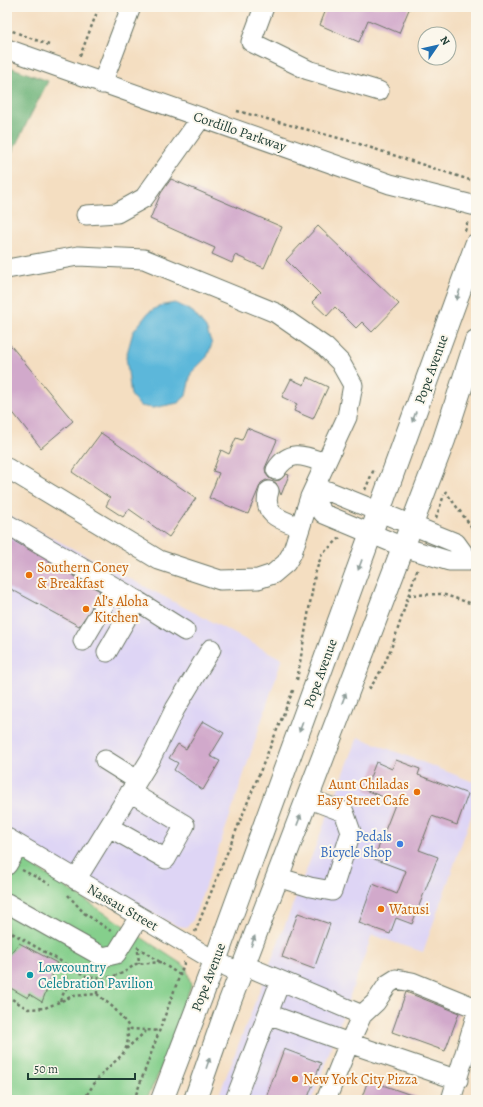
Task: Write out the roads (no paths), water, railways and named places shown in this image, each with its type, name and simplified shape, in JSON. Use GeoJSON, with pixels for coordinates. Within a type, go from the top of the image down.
{"type":"FeatureCollection","features":[{"type":"Feature","properties":{"kind":"main road","name":"Pope Avenue"},"geometry":{"type":"LineString","coordinates":[[162,1100],[215,961],[370,517],[470,241]]}},
{"type":"Feature","properties":{"kind":"main road","name":"Pope Avenue"},"geometry":{"type":"LineString","coordinates":[[195,1100],[225,1014],[444,440],[476,341]]}},
{"type":"Feature","properties":{"kind":"street"},"geometry":{"type":"LineString","coordinates":[[105,75],[131,7]]}},
{"type":"Feature","properties":{"kind":"street"},"geometry":{"type":"LineString","coordinates":[[264,7],[251,42],[308,70],[379,90]]}},
{"type":"Feature","properties":{"kind":"street","name":"Cordillo Parkway"},"geometry":{"type":"LineString","coordinates":[[7,49],[105,75],[201,118],[390,184],[474,205]]}},
{"type":"Feature","properties":{"kind":"street"},"geometry":{"type":"LineString","coordinates":[[86,215],[117,213],[144,198],[201,118]]}},
{"type":"Feature","properties":{"kind":"street"},"geometry":{"type":"LineString","coordinates":[[7,269],[78,256],[144,259],[276,313],[325,347],[340,362],[353,385],[347,416],[310,497],[292,553],[286,563],[273,574],[258,579],[220,580],[159,560],[7,468]]}},
{"type":"Feature","properties":{"kind":"street"},"geometry":{"type":"LineString","coordinates":[[276,470],[281,463],[288,458],[297,455],[325,463]]}},
{"type":"Feature","properties":{"kind":"street"},"geometry":{"type":"LineString","coordinates":[[269,490],[267,503],[270,512],[281,520],[300,527]]}},
{"type":"Feature","properties":{"kind":"street"},"geometry":{"type":"LineString","coordinates":[[310,497],[328,491],[370,517],[403,547],[449,561],[472,563]]}},
{"type":"Feature","properties":{"kind":"street"},"geometry":{"type":"LineString","coordinates":[[310,497],[324,514],[352,526],[370,517],[412,525],[456,543],[472,563]]}},
{"type":"Feature","properties":{"kind":"street"},"geometry":{"type":"LineString","coordinates":[[7,524],[137,600],[185,631]]}},
{"type":"Feature","properties":{"kind":"street"},"geometry":{"type":"LineString","coordinates":[[83,642],[115,587]]}},
{"type":"Feature","properties":{"kind":"street"},"geometry":{"type":"LineString","coordinates":[[106,652],[137,600]]}},
{"type":"Feature","properties":{"kind":"street"},"geometry":{"type":"LineString","coordinates":[[71,886],[150,760],[175,709],[211,649]]}},
{"type":"Feature","properties":{"kind":"street"},"geometry":{"type":"LineString","coordinates":[[105,760],[134,786],[185,825],[166,859],[108,827]]}},
{"type":"Feature","properties":{"kind":"street"},"geometry":{"type":"LineString","coordinates":[[277,877],[310,887],[332,891],[350,832],[344,812],[307,798]]}},
{"type":"Feature","properties":{"kind":"street"},"geometry":{"type":"LineString","coordinates":[[8,864],[13,842]]}},
{"type":"Feature","properties":{"kind":"street","name":"Nassau Street"},"geometry":{"type":"LineString","coordinates":[[13,842],[71,886],[139,917],[215,961],[280,982],[362,1015]]}},
{"type":"Feature","properties":{"kind":"street"},"geometry":{"type":"LineString","coordinates":[[7,904],[103,957],[116,954],[131,943],[139,917]]}},
{"type":"Feature","properties":{"kind":"street"},"geometry":{"type":"LineString","coordinates":[[334,1096],[349,1043],[362,1015],[376,1002],[388,984],[396,979],[412,982],[476,1008]]}},
{"type":"Feature","properties":{"kind":"street"},"geometry":{"type":"LineString","coordinates":[[235,1100],[280,982]]}},
{"type":"Feature","properties":{"kind":"street"},"geometry":{"type":"LineString","coordinates":[[268,1014],[458,1080]]}},
{"type":"Feature","properties":{"kind":"street"},"geometry":{"type":"LineString","coordinates":[[451,1100],[476,1016]]}},
{"type":"Feature","properties":{"kind":"water"},"geometry":{"type":"Polygon","coordinates":[[[175,303],[193,312],[206,328],[212,344],[207,357],[191,373],[186,396],[178,403],[153,408],[140,406],[131,395],[126,357],[133,332],[148,313],[159,306],[175,303]]]}},
{"type":"Feature","properties":{"kind":"place","name":"Southern Coney & Breakfast"},"geometry":{"type":"Point","coordinates":[29,575]}},
{"type":"Feature","properties":{"kind":"place","name":"Al’s Aloha Kitchen"},"geometry":{"type":"Point","coordinates":[86,609]}},
{"type":"Feature","properties":{"kind":"place","name":"Aunt Chiladas Easy Street Cafe"},"geometry":{"type":"Point","coordinates":[417,792]}},
{"type":"Feature","properties":{"kind":"place","name":"Pedals Bicycle Shop"},"geometry":{"type":"Point","coordinates":[400,844]}},
{"type":"Feature","properties":{"kind":"place","name":"Watusi"},"geometry":{"type":"Point","coordinates":[381,909]}},
{"type":"Feature","properties":{"kind":"place","name":"Lowcountry Celebration Pavilion"},"geometry":{"type":"Point","coordinates":[30,975]}},
{"type":"Feature","properties":{"kind":"place","name":"New York City Pizza"},"geometry":{"type":"Point","coordinates":[295,1079]}}]}
